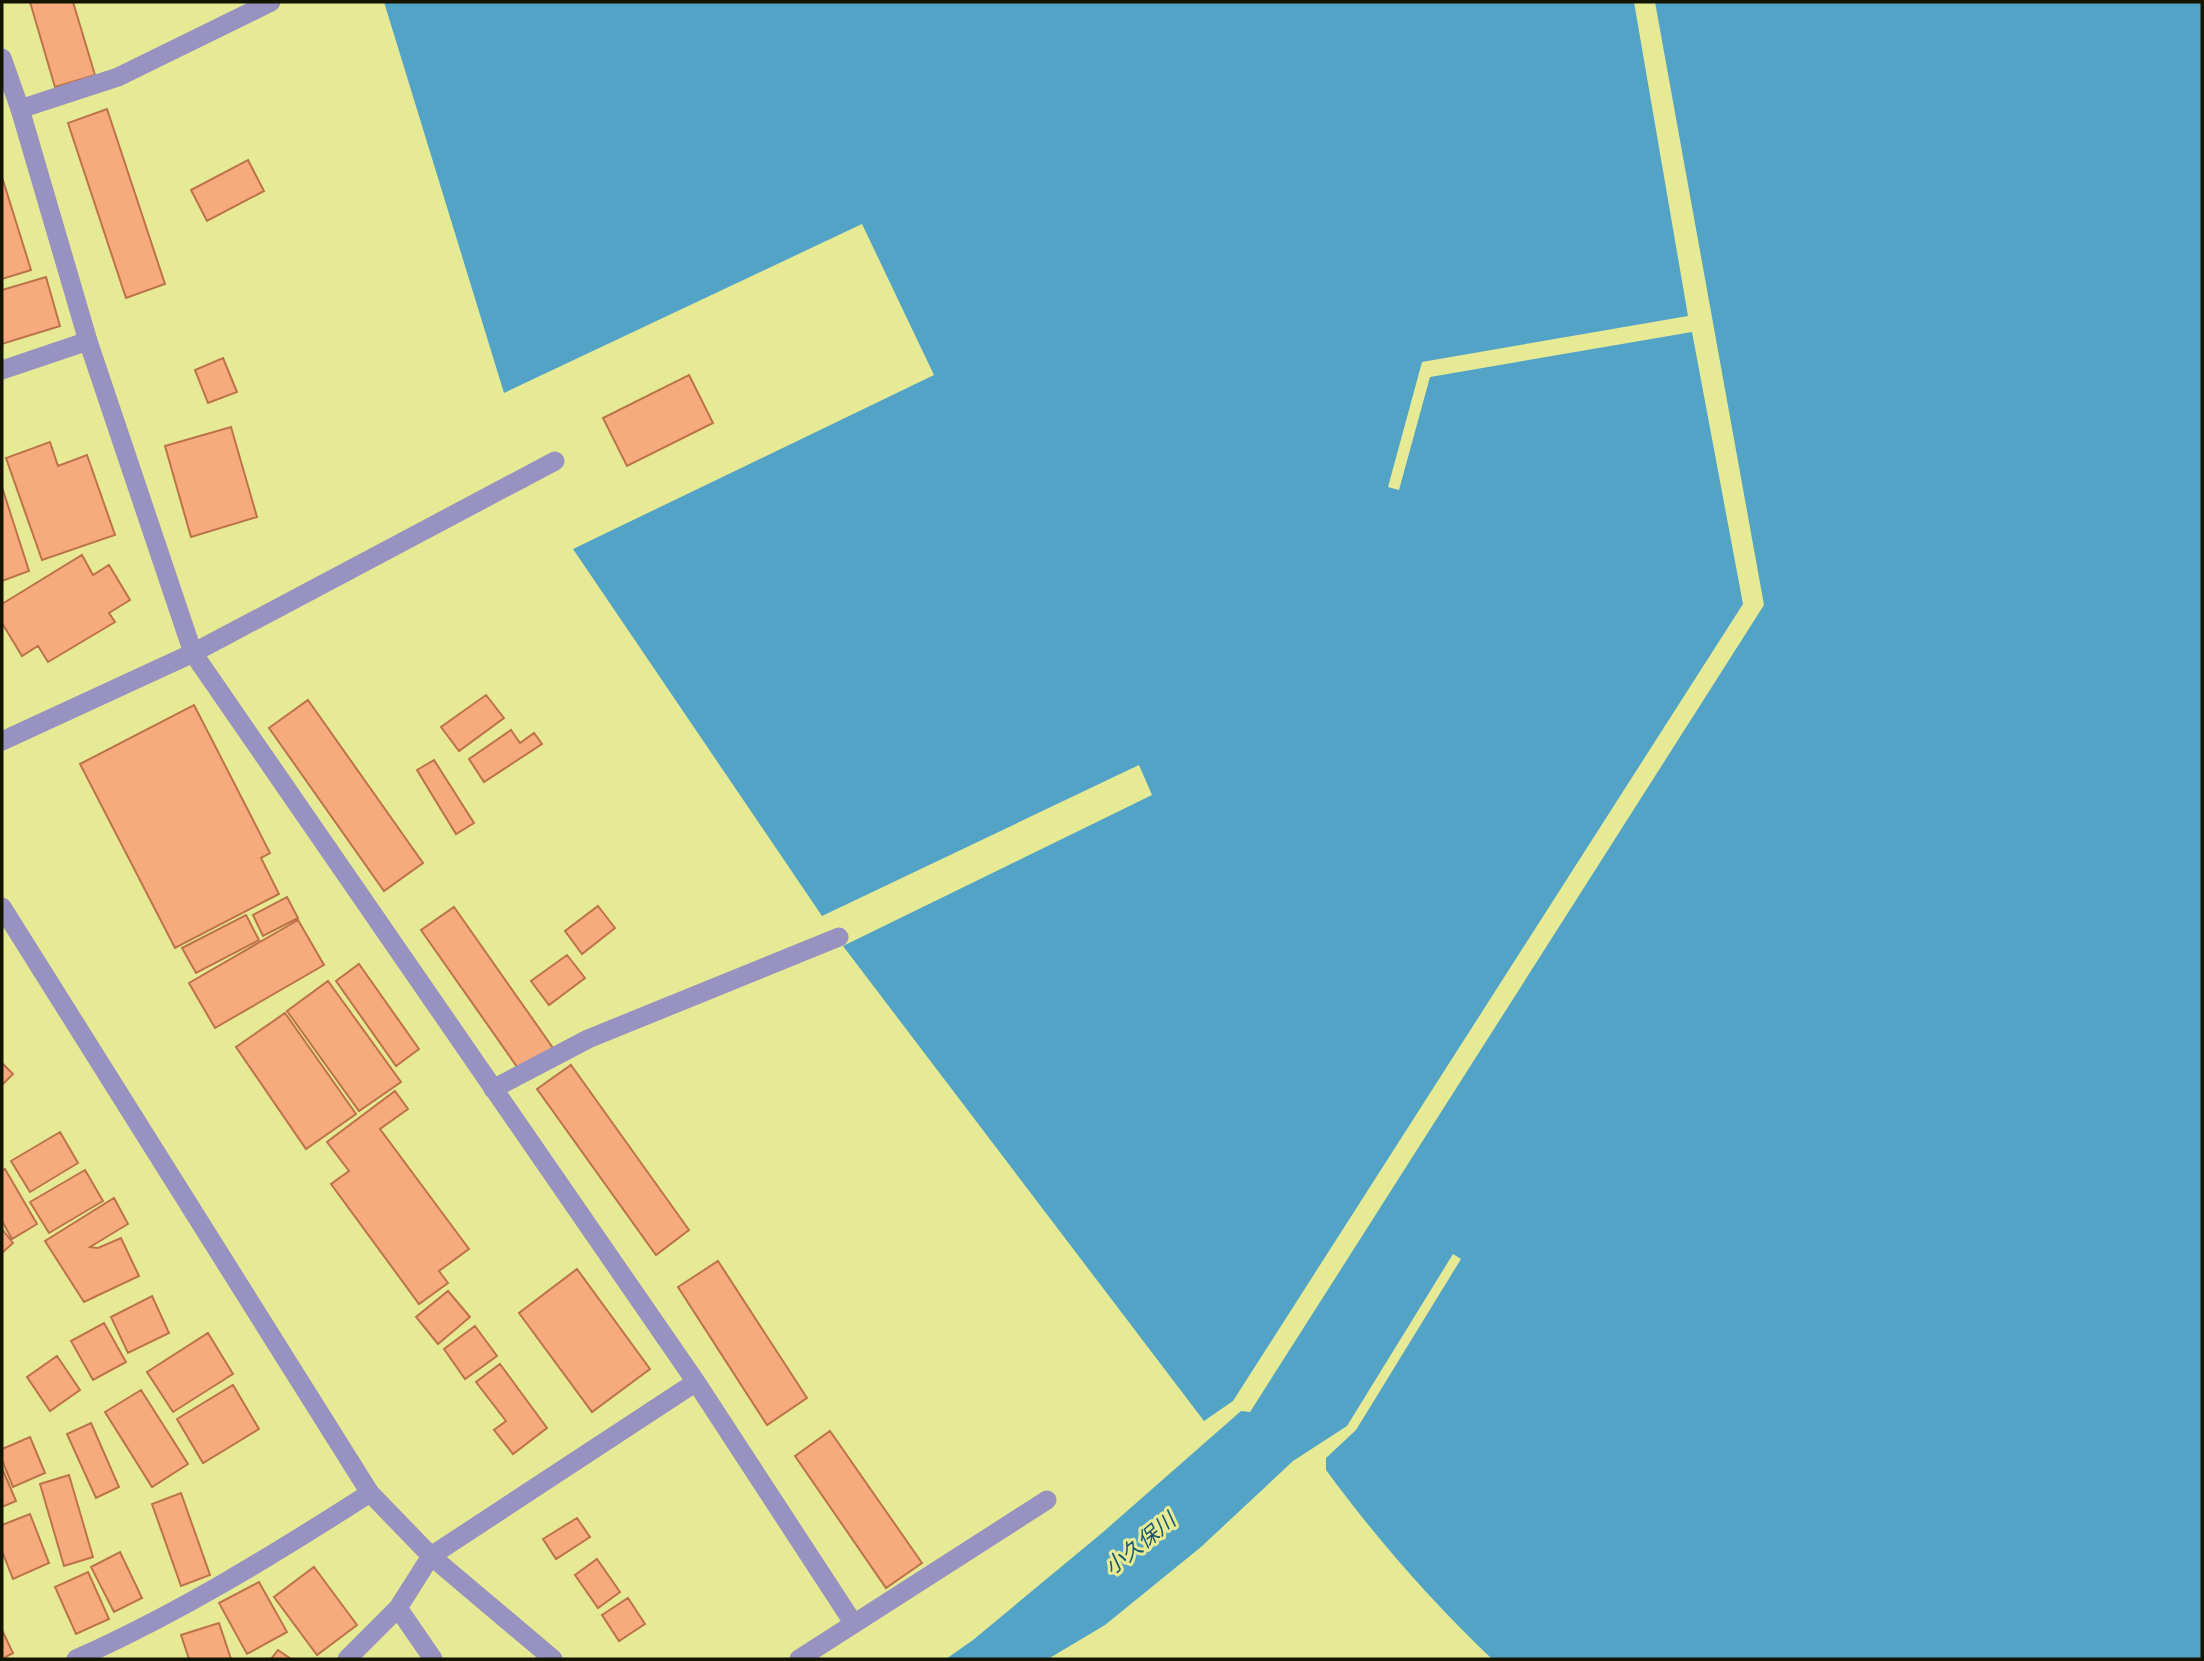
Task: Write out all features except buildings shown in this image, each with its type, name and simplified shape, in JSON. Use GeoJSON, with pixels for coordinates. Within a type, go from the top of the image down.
{"type":"FeatureCollection","features":[{"type":"Feature","properties":{"kind":"street"},"geometry":{"type":"LineString","coordinates":[[20,109],[118,77],[271,2]]}},
{"type":"Feature","properties":{"kind":"street"},"geometry":{"type":"LineString","coordinates":[[2,58],[20,109],[88,341],[193,653],[696,1382],[854,1624]]}},
{"type":"Feature","properties":{"kind":"street"},"geometry":{"type":"LineString","coordinates":[[2,370],[88,341]]}},
{"type":"Feature","properties":{"kind":"street"},"geometry":{"type":"LineString","coordinates":[[2,741],[193,653],[555,461]]}},
{"type":"Feature","properties":{"kind":"street"},"geometry":{"type":"LineString","coordinates":[[2,907],[370,1493],[431,1556],[553,1659]]}},
{"type":"Feature","properties":{"kind":"street"},"geometry":{"type":"LineString","coordinates":[[493,1089],[588,1039],[839,937]]}},
{"type":"Feature","properties":{"kind":"street"},"geometry":{"type":"LineString","coordinates":[[347,1659],[398,1608],[431,1556],[696,1382]]}},
{"type":"Feature","properties":{"kind":"street"},"geometry":{"type":"LineString","coordinates":[[76,1659],[182,1608],[257,1565],[370,1493]]}},
{"type":"Feature","properties":{"kind":"street"},"geometry":{"type":"LineString","coordinates":[[799,1659],[1047,1500]]}},
{"type":"Feature","properties":{"kind":"street"},"geometry":{"type":"LineString","coordinates":[[398,1608],[433,1659]]}},
{"type":"Feature","properties":{"kind":"water"},"geometry":{"type":"Polygon","coordinates":[[[384,2],[1634,2],[1688,316],[1422,362],[1388,487],[1399,490],[1430,377],[1692,332],[1743,604],[1233,1401],[1204,1421],[843,946],[1152,795],[1139,765],[822,916],[573,549],[934,375],[862,224],[504,393],[384,2]]]}},
{"type":"Feature","properties":{"kind":"water","name":"小久保川"},"geometry":{"type":"Polygon","coordinates":[[[1655,2],[2202,2],[2202,1659],[1492,1659],[1447,1615],[1405,1568],[1326,1470],[1326,1458],[1356,1430],[1461,1259],[1453,1254],[1347,1426],[1293,1461],[1201,1547],[1105,1625],[1048,1659],[946,1659],[973,1640],[1102,1533],[1241,1411],[1250,1412],[1764,605],[1655,2]]]}}]}
